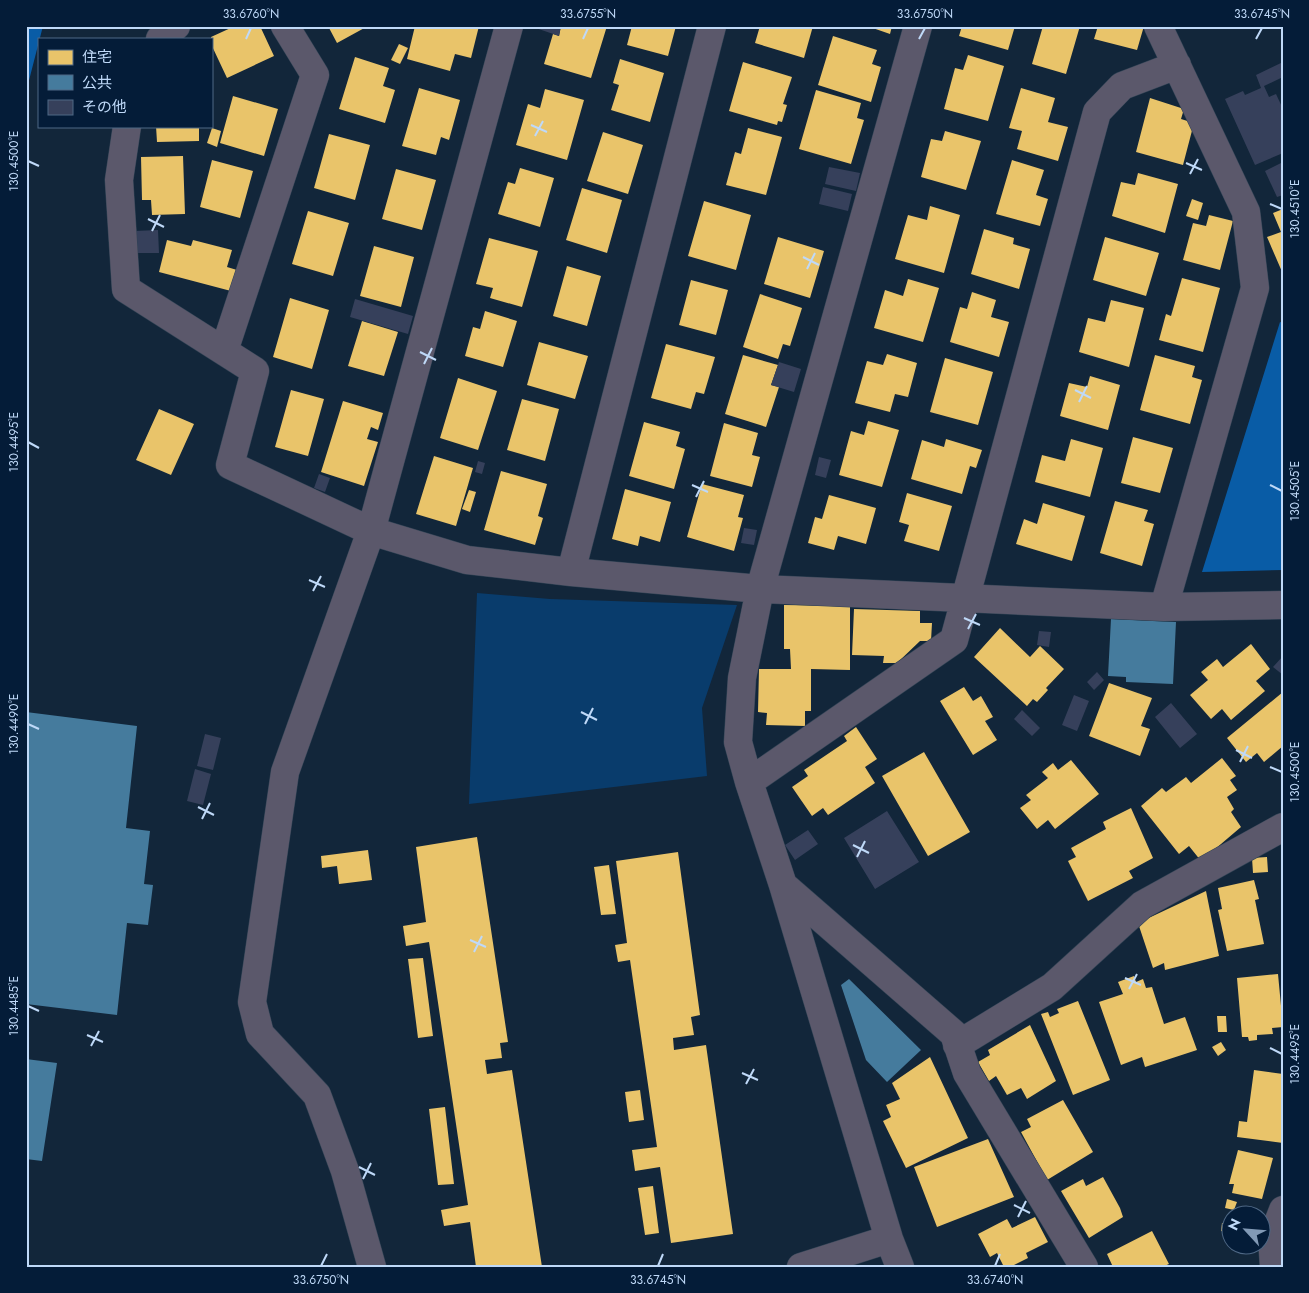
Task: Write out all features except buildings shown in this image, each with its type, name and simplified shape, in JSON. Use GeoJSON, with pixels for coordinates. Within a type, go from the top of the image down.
{"type":"FeatureCollection","features":[{"type":"Feature","properties":{"kind":"street"},"geometry":{"type":"LineString","coordinates":[[161,38],[176,26]]}},
{"type":"Feature","properties":{"kind":"street"},"geometry":{"type":"LineString","coordinates":[[224,351],[315,75],[285,26]]}},
{"type":"Feature","properties":{"kind":"street"},"geometry":{"type":"LineString","coordinates":[[372,1267],[345,1171],[317,1095],[260,1034],[252,1002],[285,772],[371,531],[509,26]]}},
{"type":"Feature","properties":{"kind":"street"},"geometry":{"type":"LineString","coordinates":[[571,572],[712,26]]}},
{"type":"Feature","properties":{"kind":"street"},"geometry":{"type":"LineString","coordinates":[[900,1267],[889,1238],[738,742],[742,678],[760,589],[918,26]]}},
{"type":"Feature","properties":{"kind":"street"},"geometry":{"type":"LineString","coordinates":[[1158,26],[1246,212],[1254,288],[1164,607]]}},
{"type":"Feature","properties":{"kind":"street"},"geometry":{"type":"LineString","coordinates":[[749,782],[954,640],[964,597],[1097,112],[1122,86],[1176,66]]}},
{"type":"Feature","properties":{"kind":"street"},"geometry":{"type":"LineString","coordinates":[[127,128],[119,180],[126,289],[255,371],[230,465],[371,531],[467,560],[571,572],[760,589],[1164,607],[1283,604]]}},
{"type":"Feature","properties":{"kind":"street"},"geometry":{"type":"LineString","coordinates":[[958,1045],[1052,987],[1142,905],[1283,827]]}},
{"type":"Feature","properties":{"kind":"street"},"geometry":{"type":"LineString","coordinates":[[783,885],[954,1034],[967,1073],[1084,1267]]}},
{"type":"Feature","properties":{"kind":"street"},"geometry":{"type":"LineString","coordinates":[[1274,1267],[1272,1238],[1283,1210]]}},
{"type":"Feature","properties":{"kind":"street"},"geometry":{"type":"LineString","coordinates":[[801,1267],[889,1238]]}},
{"type":"Feature","properties":{"kind":"shaded area"},"geometry":{"type":"Polygon","coordinates":[[[26,26],[43,26],[40,38],[38,38],[38,45],[26,92],[26,26]]]}},
{"type":"Feature","properties":{"kind":"shaded area"},"geometry":{"type":"Polygon","coordinates":[[[1280,322],[1283,323],[1283,570],[1202,572],[1280,322]]]}},
{"type":"Feature","properties":{"kind":"shaded area"},"geometry":{"type":"Polygon","coordinates":[[[477,593],[550,599],[737,605],[702,708],[707,776],[469,804],[477,593]]]}}]}
